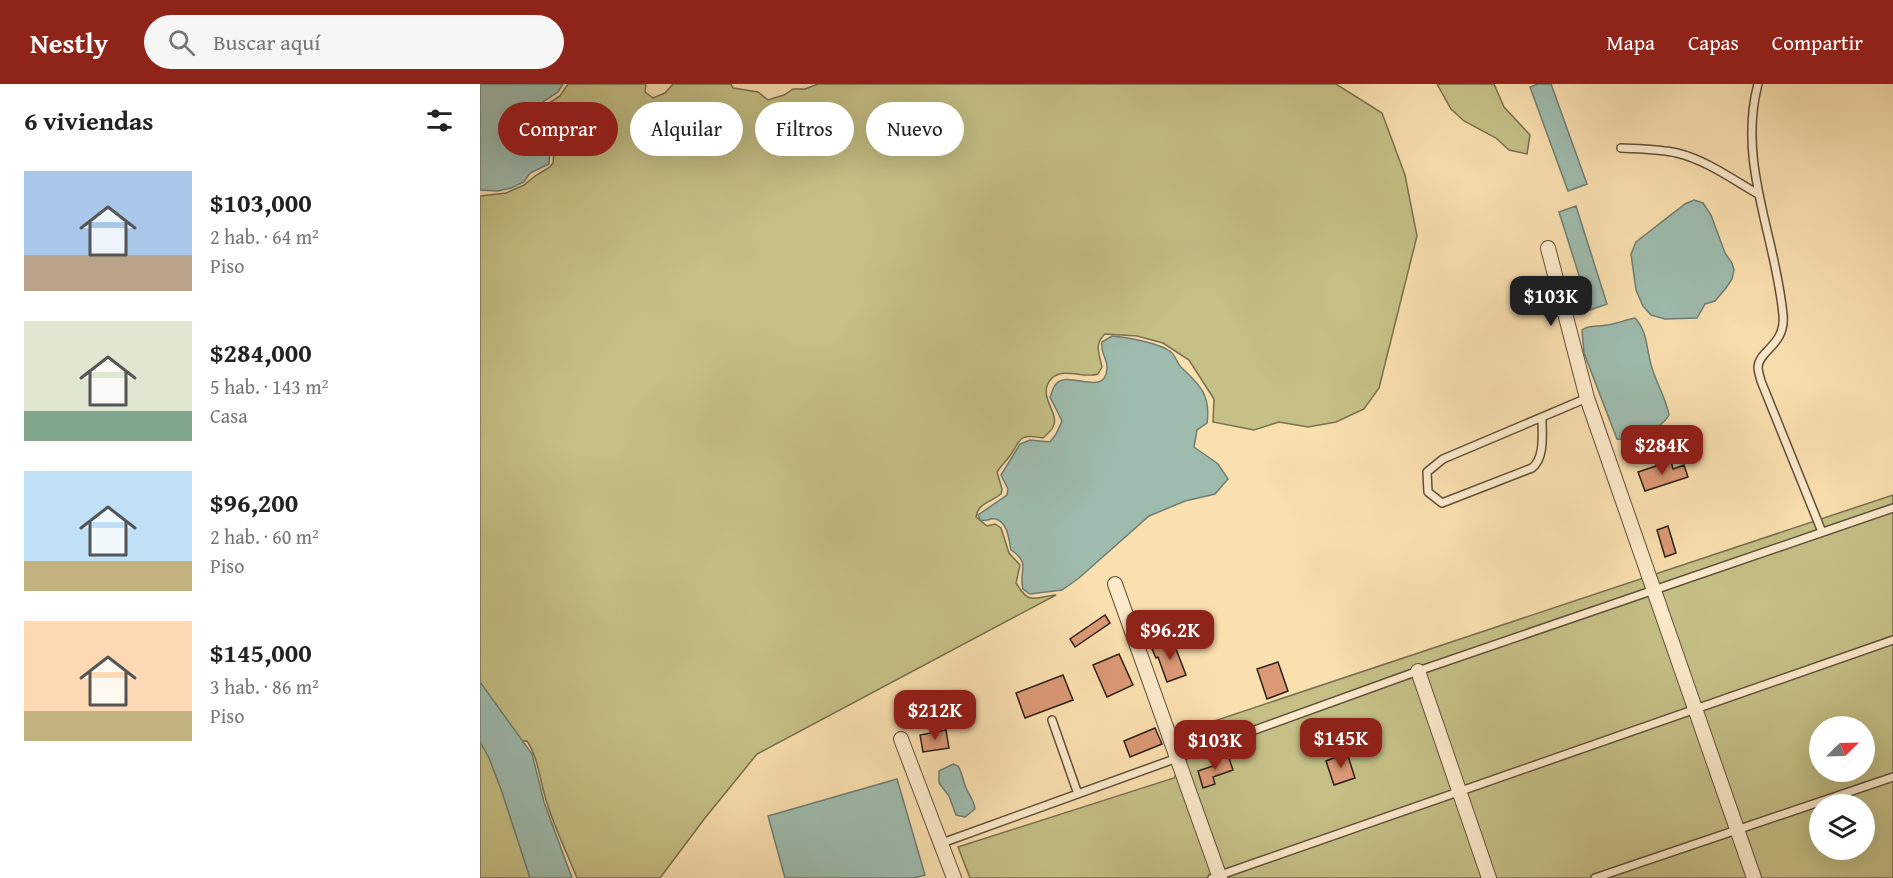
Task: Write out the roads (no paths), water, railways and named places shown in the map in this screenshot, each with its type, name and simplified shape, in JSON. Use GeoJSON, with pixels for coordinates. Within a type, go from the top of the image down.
{"type":"FeatureCollection","features":[{"type":"Feature","properties":{"kind":"street"},"geometry":{"type":"LineString","coordinates":[[1548,248],[1587,398],[1754,878]]}},
{"type":"Feature","properties":{"kind":"street"},"geometry":{"type":"LineString","coordinates":[[1115,584],[1217,877]]}},
{"type":"Feature","properties":{"kind":"street"},"geometry":{"type":"LineString","coordinates":[[1418,671],[1489,878]]}},
{"type":"Feature","properties":{"kind":"street"},"geometry":{"type":"LineString","coordinates":[[901,739],[954,878]]}},
{"type":"Feature","properties":{"kind":"lane"},"geometry":{"type":"LineString","coordinates":[[1758,84],[1752,114],[1752,144],[1758,194],[1782,300],[1784,323],[1778,340],[1758,366],[1761,381],[1822,532]]}},
{"type":"Feature","properties":{"kind":"lane"},"geometry":{"type":"LineString","coordinates":[[1621,148],[1680,154],[1707,164],[1758,194]]}},
{"type":"Feature","properties":{"kind":"lane"},"geometry":{"type":"LineString","coordinates":[[1542,419],[1538,464],[1532,468],[1442,503],[1428,492],[1427,472],[1443,459],[1587,398]]}},
{"type":"Feature","properties":{"kind":"lane"},"geometry":{"type":"LineString","coordinates":[[942,843],[1418,671],[1893,509]]}},
{"type":"Feature","properties":{"kind":"lane"},"geometry":{"type":"LineString","coordinates":[[1217,877],[1893,640]]}},
{"type":"Feature","properties":{"kind":"lane"},"geometry":{"type":"LineString","coordinates":[[1052,720],[1078,794]]}},
{"type":"Feature","properties":{"kind":"lane"},"geometry":{"type":"LineString","coordinates":[[1595,878],[1893,777]]}}]}
